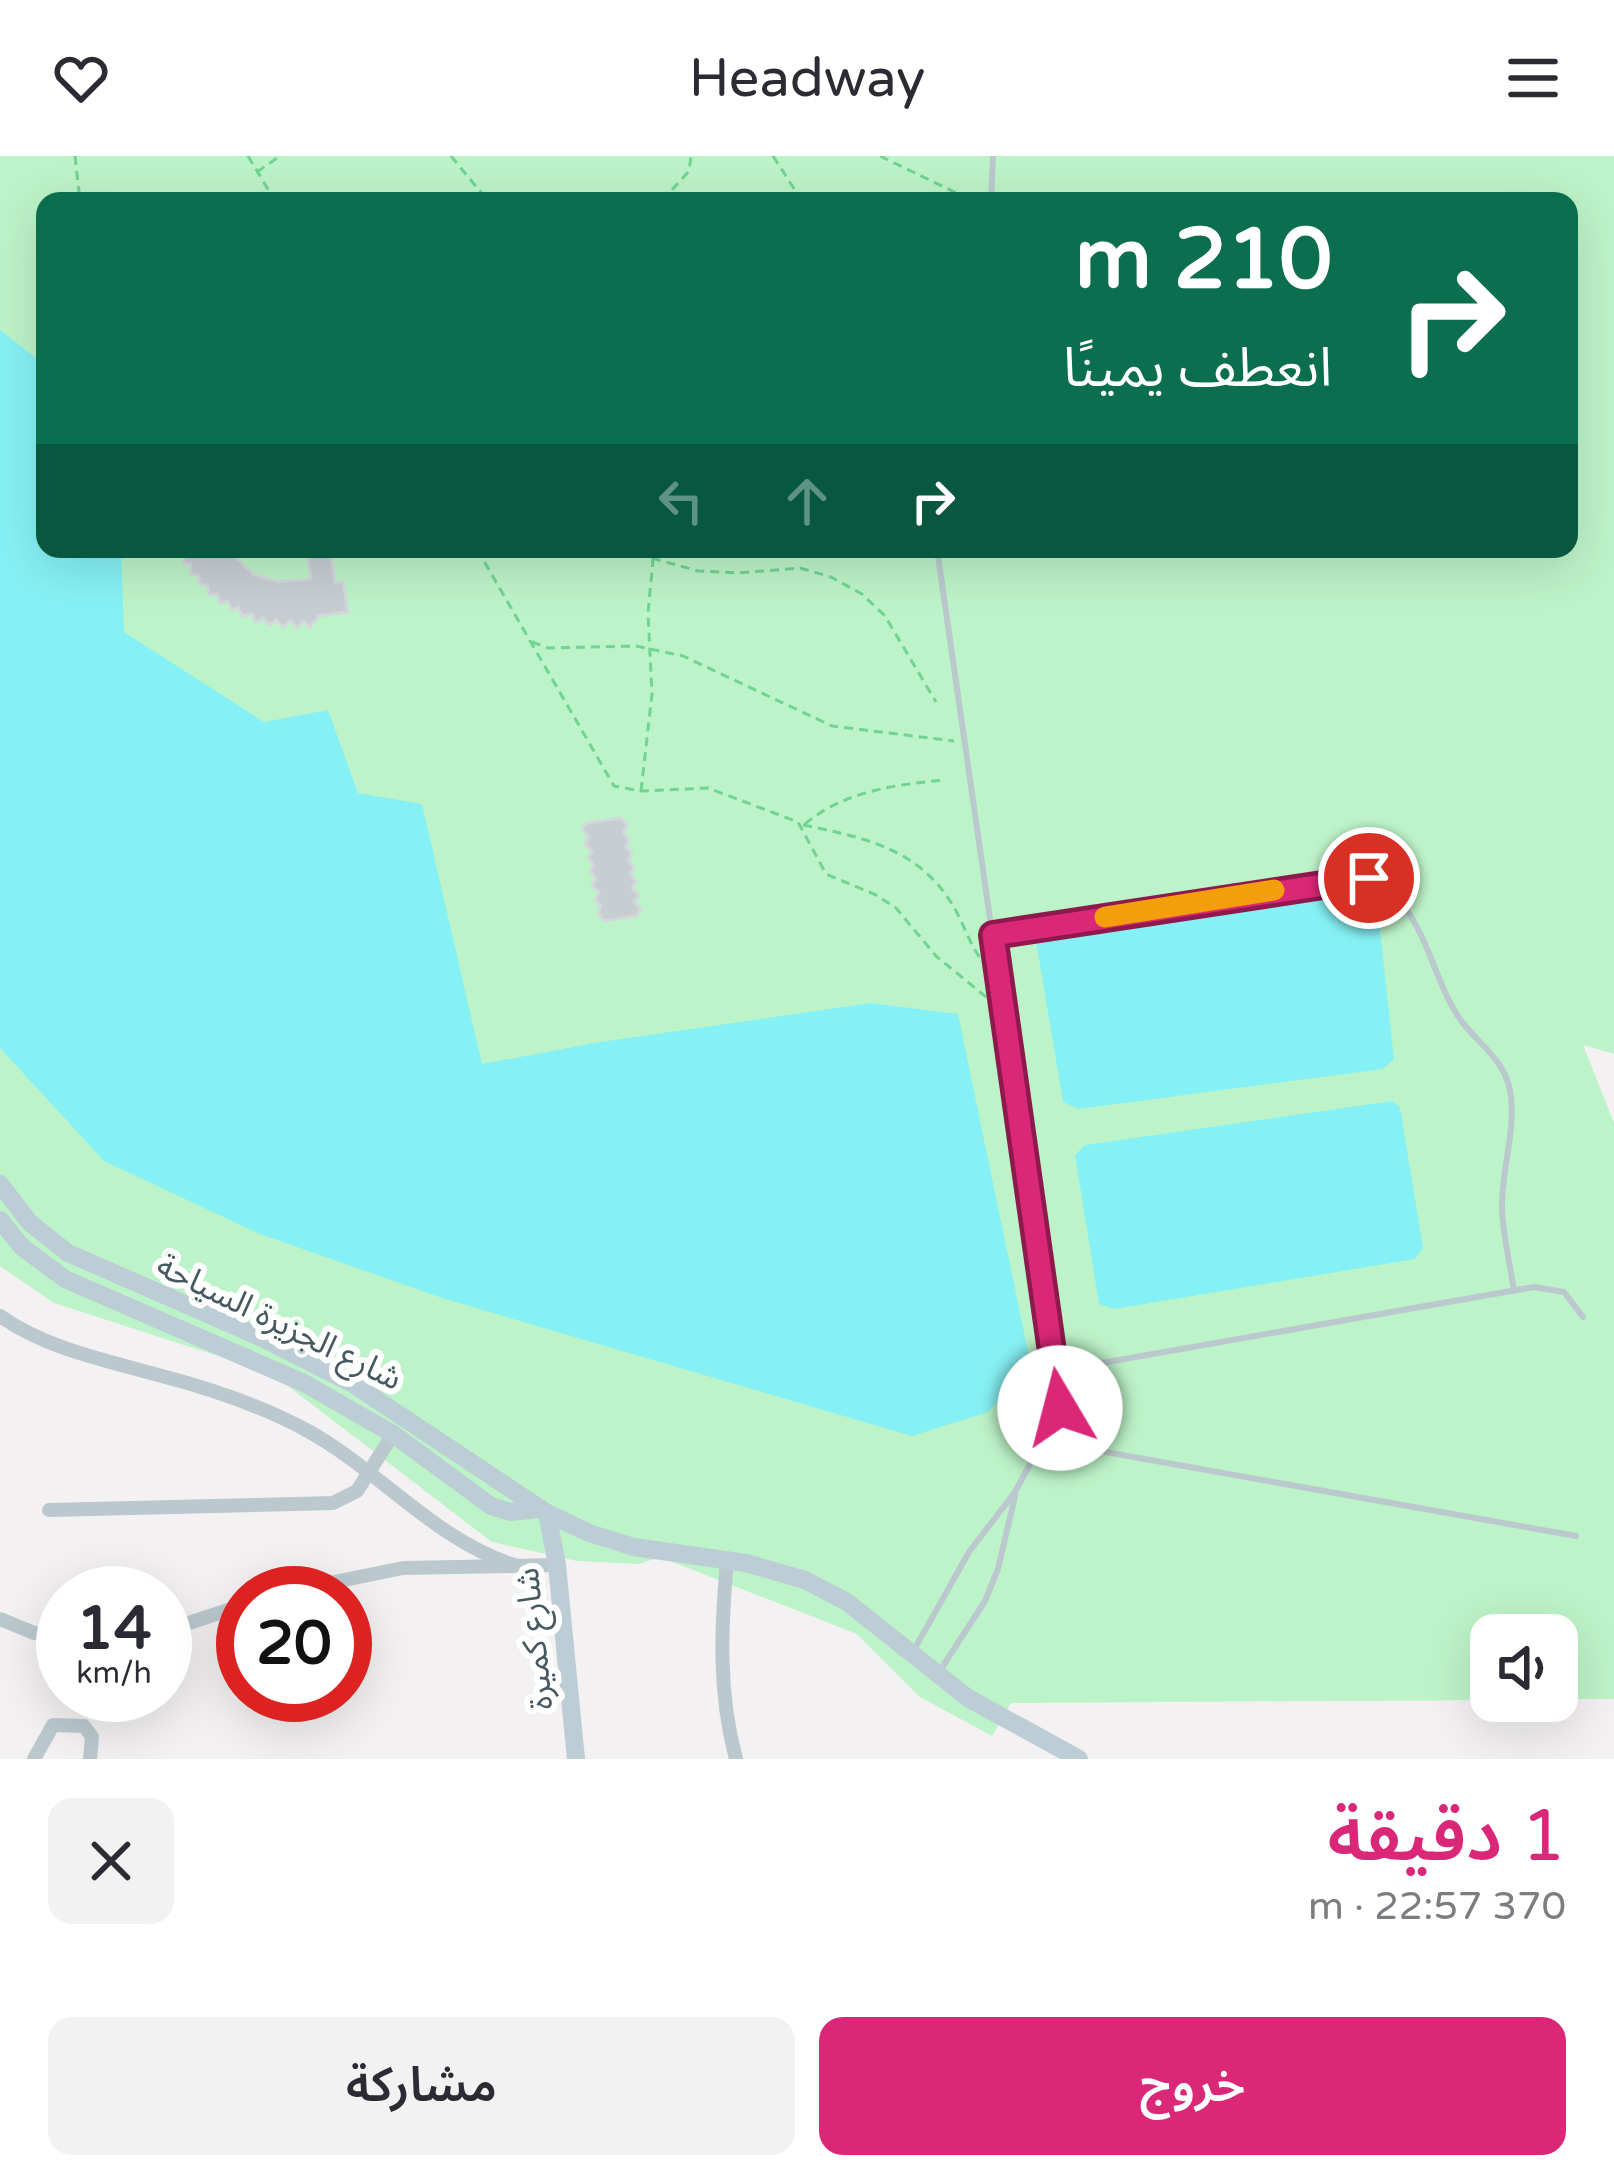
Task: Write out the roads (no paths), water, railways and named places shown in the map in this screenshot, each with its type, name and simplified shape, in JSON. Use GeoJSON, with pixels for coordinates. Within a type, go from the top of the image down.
{"type":"FeatureCollection","features":[{"type":"Feature","properties":{"kind":"main road","name":"شارع الجزيرة السياحة"},"geometry":{"type":"LineString","coordinates":[[0,1184],[30,1223],[68,1253],[260,1337],[353,1384],[544,1511],[611,1541],[783,1572],[826,1590],[968,1698],[1079,1759]]}},
{"type":"Feature","properties":{"kind":"main road","name":"شارع الجزيرة السياحة"},"geometry":{"type":"LineString","coordinates":[[0,1220],[22,1246],[65,1279],[256,1360],[393,1434],[490,1506],[510,1512],[544,1511]]}},
{"type":"Feature","properties":{"kind":"main road","name":"شارع كميرة"},"geometry":{"type":"LineString","coordinates":[[544,1511],[557,1564],[576,1759]]}},
{"type":"Feature","properties":{"kind":"street"},"geometry":{"type":"LineString","coordinates":[[0,1316],[45,1342],[191,1384],[311,1433],[467,1545],[514,1565]]}},
{"type":"Feature","properties":{"kind":"street"},"geometry":{"type":"LineString","coordinates":[[49,1510],[333,1504],[352,1496],[393,1434]]}},
{"type":"Feature","properties":{"kind":"street"},"geometry":{"type":"LineString","coordinates":[[727,1561],[720,1661],[736,1759]]}},
{"type":"Feature","properties":{"kind":"street"},"geometry":{"type":"LineString","coordinates":[[372,1574],[404,1568],[557,1564]]}},
{"type":"Feature","properties":{"kind":"street"},"geometry":{"type":"LineString","coordinates":[[0,1619],[36,1633]]}},
{"type":"Feature","properties":{"kind":"street"},"geometry":{"type":"LineString","coordinates":[[34,1759],[53,1725],[65,1723],[84,1726],[92,1737],[90,1759]]}},
{"type":"Feature","properties":{"kind":"lane"},"geometry":{"type":"LineString","coordinates":[[991,192],[993,156]]}},
{"type":"Feature","properties":{"kind":"lane"},"geometry":{"type":"LineString","coordinates":[[938,558],[1060,1408]]}},
{"type":"Feature","properties":{"kind":"lane"},"geometry":{"type":"LineString","coordinates":[[993,935],[1352,878],[1369,878],[1390,892],[1412,918],[1462,1022],[1500,1062],[1510,1091],[1502,1210],[1514,1291]]}},
{"type":"Feature","properties":{"kind":"lane"},"geometry":{"type":"LineString","coordinates":[[913,1652],[969,1552],[1015,1492],[1060,1408],[1083,1372],[1096,1364],[1514,1291],[1556,1288],[1575,1302],[1582,1317]]}},
{"type":"Feature","properties":{"kind":"lane"},"geometry":{"type":"LineString","coordinates":[[1044,1441],[1576,1536]]}},
{"type":"Feature","properties":{"kind":"lane"},"geometry":{"type":"LineString","coordinates":[[939,1672],[985,1601],[998,1569],[1015,1492]]}},
{"type":"Feature","properties":{"kind":"water"},"geometry":{"type":"Polygon","coordinates":[[[0,330],[36,358],[36,558],[121,558],[124,632],[264,722],[328,710],[358,793],[422,804],[482,1064],[871,1003],[958,1014],[1031,1366],[988,1412],[912,1436],[442,1298],[260,1234],[104,1161],[0,1048],[0,330]]]}},
{"type":"Feature","properties":{"kind":"water"},"geometry":{"type":"Polygon","coordinates":[[[1365,895],[1377,903],[1394,1059],[1383,1069],[1079,1109],[1063,1102],[1036,941],[1049,929],[1365,895]]]}},
{"type":"Feature","properties":{"kind":"water"},"geometry":{"type":"Polygon","coordinates":[[[1392,1101],[1400,1107],[1423,1248],[1415,1259],[1114,1309],[1099,1304],[1075,1155],[1085,1145],[1392,1101]]]}}]}
